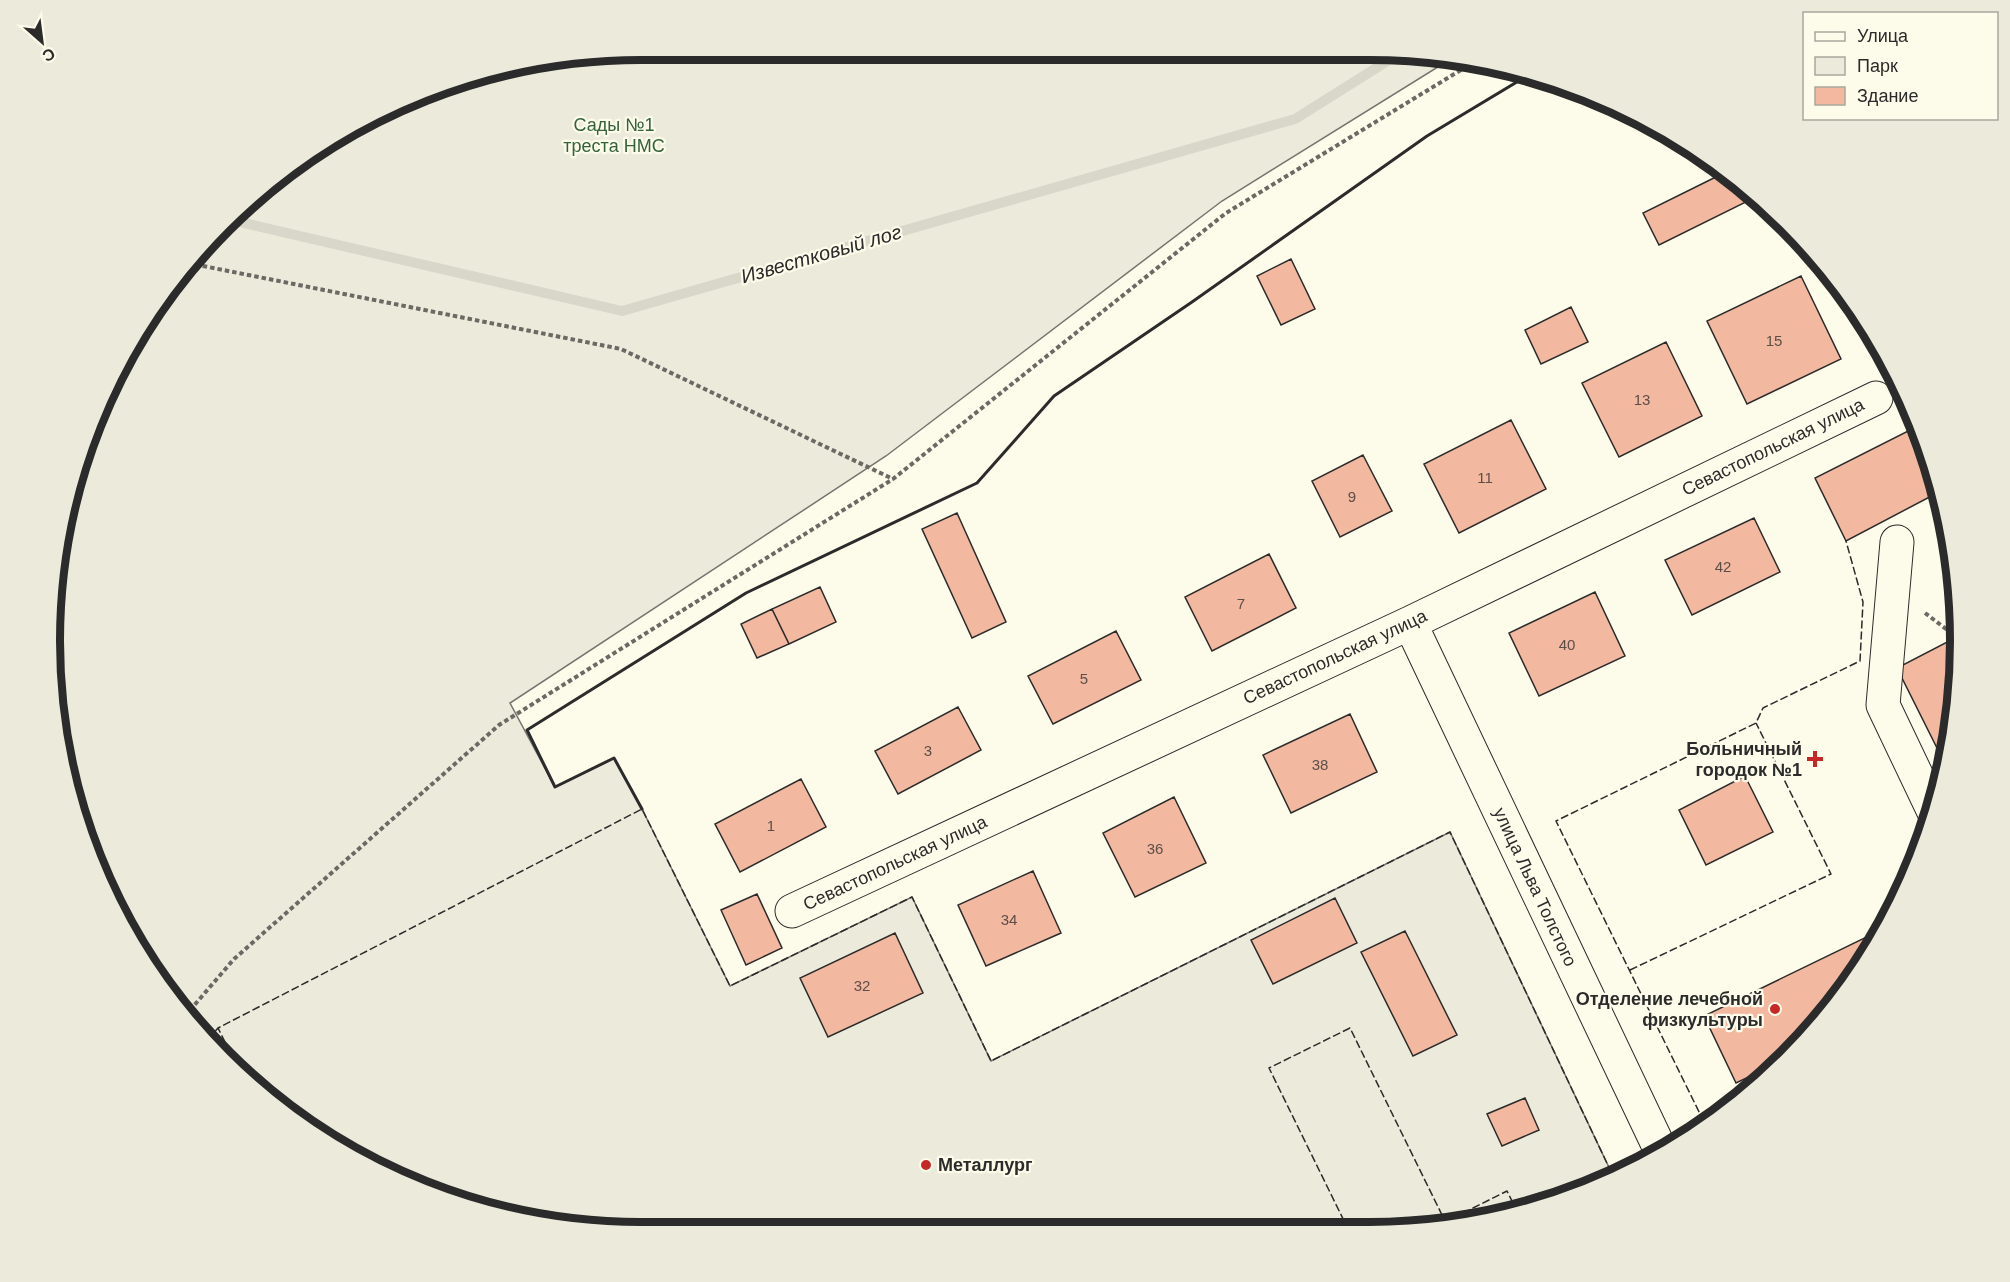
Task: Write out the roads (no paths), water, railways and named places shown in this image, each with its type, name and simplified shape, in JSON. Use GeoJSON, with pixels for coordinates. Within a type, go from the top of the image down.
{"type":"FeatureCollection","features":[{"type":"Feature","properties":{"kind":"street","name":"Севастопольская улица"},"geometry":{"type":"LineString","coordinates":[[792,911],[1410,623],[1876,398]]}},
{"type":"Feature","properties":{"kind":"street"},"geometry":{"type":"LineString","coordinates":[[1897,542],[1883,705],[1928,799]]}},
{"type":"Feature","properties":{"kind":"street","name":"улица Льва Толстого"},"geometry":{"type":"LineString","coordinates":[[1410,623],[1658,1145]]}},
{"type":"Feature","properties":{"kind":"waterway","name":"Известковый лог"},"geometry":{"type":"LineString","coordinates":[[239,222],[622,311],[1295,119],[1388,61]]}},
{"type":"Feature","properties":{"kind":"place","name":"Больничный городок №1"},"geometry":{"type":"Point","coordinates":[1815,759]}},
{"type":"Feature","properties":{"kind":"place","name":"Отделение лечебной физкультуры"},"geometry":{"type":"Point","coordinates":[1775,1009]}},
{"type":"Feature","properties":{"kind":"place","name":"Металлург"},"geometry":{"type":"Point","coordinates":[926,1165]}},
{"type":"Feature","properties":{"kind":"park label","name":"Сады №1 треста НМС"},"geometry":{"type":"Point","coordinates":[614,135]}}]}
